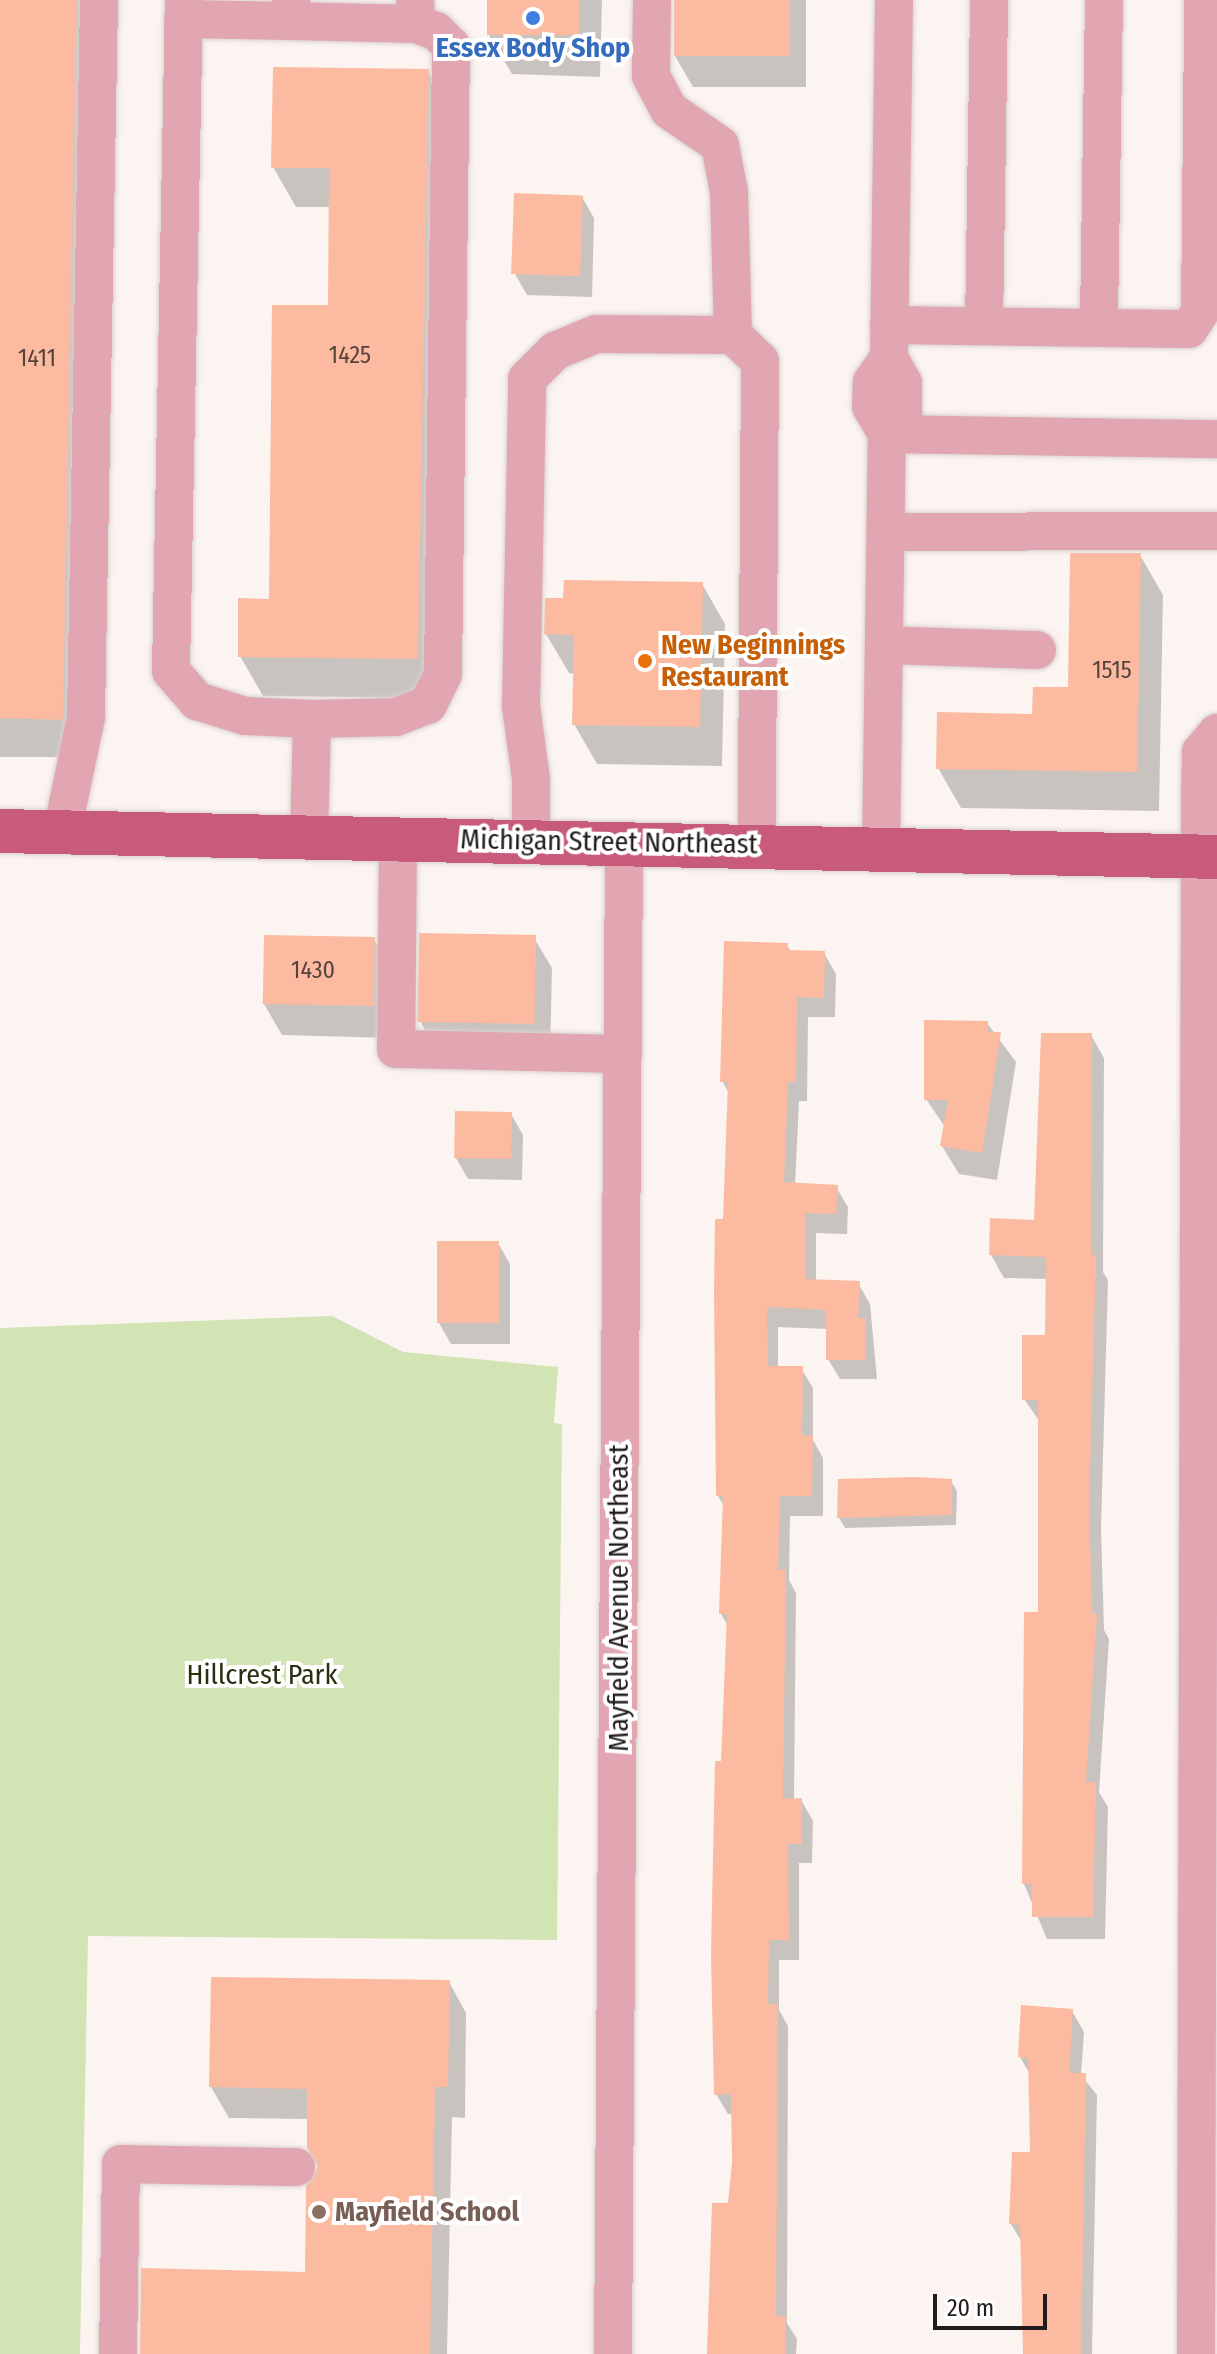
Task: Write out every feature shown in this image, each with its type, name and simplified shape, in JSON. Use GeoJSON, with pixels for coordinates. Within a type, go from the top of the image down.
{"type":"FeatureCollection","features":[{"type":"Feature","properties":{"kind":"main road","name":"Michigan Street Northeast"},"geometry":{"type":"LineString","coordinates":[[0,831],[531,840],[1210,857]]}},
{"type":"Feature","properties":{"kind":"street"},"geometry":{"type":"LineString","coordinates":[[62,832],[86,717],[99,0]]}},
{"type":"Feature","properties":{"kind":"street"},"geometry":{"type":"LineString","coordinates":[[652,0],[651,76],[669,110],[720,145],[729,192],[733,335]]}},
{"type":"Feature","properties":{"kind":"street"},"geometry":{"type":"LineString","coordinates":[[881,849],[887,434],[903,414],[903,383],[889,341],[894,0]]}},
{"type":"Feature","properties":{"kind":"street"},"geometry":{"type":"LineString","coordinates":[[984,326],[989,0]]}},
{"type":"Feature","properties":{"kind":"street"},"geometry":{"type":"LineString","coordinates":[[1099,328],[1104,0]]}},
{"type":"Feature","properties":{"kind":"street"},"geometry":{"type":"LineString","coordinates":[[889,341],[984,326],[1189,329],[1200,312],[1203,0]]}},
{"type":"Feature","properties":{"kind":"street"},"geometry":{"type":"LineString","coordinates":[[184,10],[291,10],[416,12],[451,46],[443,674],[428,705],[396,717],[312,719],[245,716],[197,701],[171,671],[184,10]]}},
{"type":"Feature","properties":{"kind":"street"},"geometry":{"type":"LineString","coordinates":[[531,840],[531,779],[521,706],[527,379],[555,351],[596,334],[733,335],[760,361],[757,845]]}},
{"type":"Feature","properties":{"kind":"street"},"geometry":{"type":"LineString","coordinates":[[887,434],[1217,439]]}},
{"type":"Feature","properties":{"kind":"street"},"geometry":{"type":"LineString","coordinates":[[886,532],[1217,531]]}},
{"type":"Feature","properties":{"kind":"street"},"geometry":{"type":"LineString","coordinates":[[884,645],[1037,650]]}},
{"type":"Feature","properties":{"kind":"street"},"geometry":{"type":"LineString","coordinates":[[309,837],[312,719]]}},
{"type":"Feature","properties":{"kind":"street"},"geometry":{"type":"LineString","coordinates":[[1196,2354],[1210,857],[1201,752],[1217,733]]}},
{"type":"Feature","properties":{"kind":"street"},"geometry":{"type":"LineString","coordinates":[[398,838],[396,1049],[623,1054]]}},
{"type":"Feature","properties":{"kind":"street","name":"Mayfield Avenue Northeast"},"geometry":{"type":"LineString","coordinates":[[613,2354],[624,842]]}},
{"type":"Feature","properties":{"kind":"street"},"geometry":{"type":"LineString","coordinates":[[118,2354],[121,2164],[296,2167]]}},
{"type":"Feature","properties":{"kind":"green space","name":"Hillcrest Park"},"geometry":{"type":"Polygon","coordinates":[[[332,1316],[403,1352],[558,1367],[554,1423],[562,1424],[557,1940],[88,1936],[80,2354],[0,2354],[0,1328],[332,1316]]]}},
{"type":"Feature","properties":{"kind":"building"},"geometry":{"type":"Polygon","coordinates":[[[0,0],[77,0],[63,720],[0,718],[0,0]]]}},
{"type":"Feature","properties":{"kind":"building","name":"Essex Body Shop"},"geometry":{"type":"Polygon","coordinates":[[[487,0],[579,0],[579,35],[487,35],[487,0]]]}},
{"type":"Feature","properties":{"kind":"building"},"geometry":{"type":"Polygon","coordinates":[[[674,0],[790,0],[790,56],[674,56],[674,0]]]}},
{"type":"Feature","properties":{"kind":"building"},"geometry":{"type":"Polygon","coordinates":[[[273,67],[429,69],[418,659],[238,657],[238,598],[269,599],[272,305],[328,305],[329,168],[271,168],[273,67]]]}},
{"type":"Feature","properties":{"kind":"building"},"geometry":{"type":"Polygon","coordinates":[[[514,193],[583,195],[580,276],[511,274],[514,193]]]}},
{"type":"Feature","properties":{"kind":"building"},"geometry":{"type":"Polygon","coordinates":[[[1070,553],[1141,553],[1137,772],[936,769],[937,712],[1032,714],[1033,687],[1068,687],[1070,553]]]}},
{"type":"Feature","properties":{"kind":"building"},"geometry":{"type":"Polygon","coordinates":[[[564,580],[703,582],[700,727],[572,725],[574,635],[544,634],[545,598],[563,598],[564,580]]]}},
{"type":"Feature","properties":{"kind":"building"},"geometry":{"type":"Polygon","coordinates":[[[419,933],[536,935],[534,1024],[417,1022],[419,933]]]}},
{"type":"Feature","properties":{"kind":"building"},"geometry":{"type":"Polygon","coordinates":[[[264,935],[375,937],[374,1006],[263,1004],[264,935]]]}},
{"type":"Feature","properties":{"kind":"building"},"geometry":{"type":"Polygon","coordinates":[[[724,941],[788,943],[788,950],[825,951],[824,998],[797,997],[796,1082],[788,1082],[784,1182],[838,1185],[836,1214],[805,1213],[805,1279],[860,1281],[858,1318],[866,1318],[866,1360],[826,1360],[826,1310],[767,1307],[768,1366],[803,1366],[802,1435],[813,1436],[812,1496],[780,1496],[778,1570],[786,1570],[783,1799],[802,1798],[802,1844],[788,1844],[789,1940],[769,1940],[768,2004],[778,2004],[776,2316],[786,2317],[785,2354],[707,2354],[712,2203],[728,2203],[732,2162],[731,2094],[714,2095],[711,1954],[715,1761],[721,1761],[727,1614],[719,1614],[723,1496],[716,1496],[714,1292],[715,1219],[723,1219],[728,1082],[720,1082],[724,941]]]}},
{"type":"Feature","properties":{"kind":"building"},"geometry":{"type":"Polygon","coordinates":[[[924,1020],[988,1021],[988,1032],[1001,1032],[982,1153],[940,1146],[948,1100],[924,1100],[924,1020]]]}},
{"type":"Feature","properties":{"kind":"building"},"geometry":{"type":"Polygon","coordinates":[[[1041,1033],[1092,1033],[1091,1255],[1096,1255],[1089,1504],[1092,1614],[1097,1614],[1086,1782],[1096,1782],[1093,1917],[1032,1917],[1032,1884],[1022,1884],[1024,1612],[1038,1612],[1038,1400],[1022,1400],[1022,1335],[1045,1335],[1046,1257],[989,1255],[990,1218],[1034,1220],[1041,1033]]]}},
{"type":"Feature","properties":{"kind":"building"},"geometry":{"type":"Polygon","coordinates":[[[455,1111],[512,1112],[511,1159],[454,1158],[455,1111]]]}},
{"type":"Feature","properties":{"kind":"building"},"geometry":{"type":"Polygon","coordinates":[[[437,1241],[499,1241],[499,1323],[437,1323],[437,1241]]]}},
{"type":"Feature","properties":{"kind":"building"},"geometry":{"type":"Polygon","coordinates":[[[838,1479],[952,1479],[952,1515],[837,1518],[838,1479]]]}},
{"type":"Feature","properties":{"kind":"building"},"geometry":{"type":"Polygon","coordinates":[[[211,1977],[450,1980],[448,2087],[435,2087],[430,2354],[140,2354],[141,2268],[305,2272],[306,2186],[318,2167],[307,2148],[307,2089],[209,2087],[211,1977]]]}},
{"type":"Feature","properties":{"kind":"building"},"geometry":{"type":"Polygon","coordinates":[[[1021,2005],[1073,2009],[1069,2073],[1086,2073],[1081,2354],[1023,2354],[1020,2225],[1009,2224],[1012,2152],[1030,2152],[1028,2058],[1018,2057],[1021,2005]]]}},
{"type":"Feature","properties":{"kind":"place","name":"Essex Body Shop"},"geometry":{"type":"Point","coordinates":[533,18]}},
{"type":"Feature","properties":{"kind":"place","name":"New Beginnings Restaurant"},"geometry":{"type":"Point","coordinates":[645,661]}},
{"type":"Feature","properties":{"kind":"place","name":"Mayfield School"},"geometry":{"type":"Point","coordinates":[319,2212]}}]}
